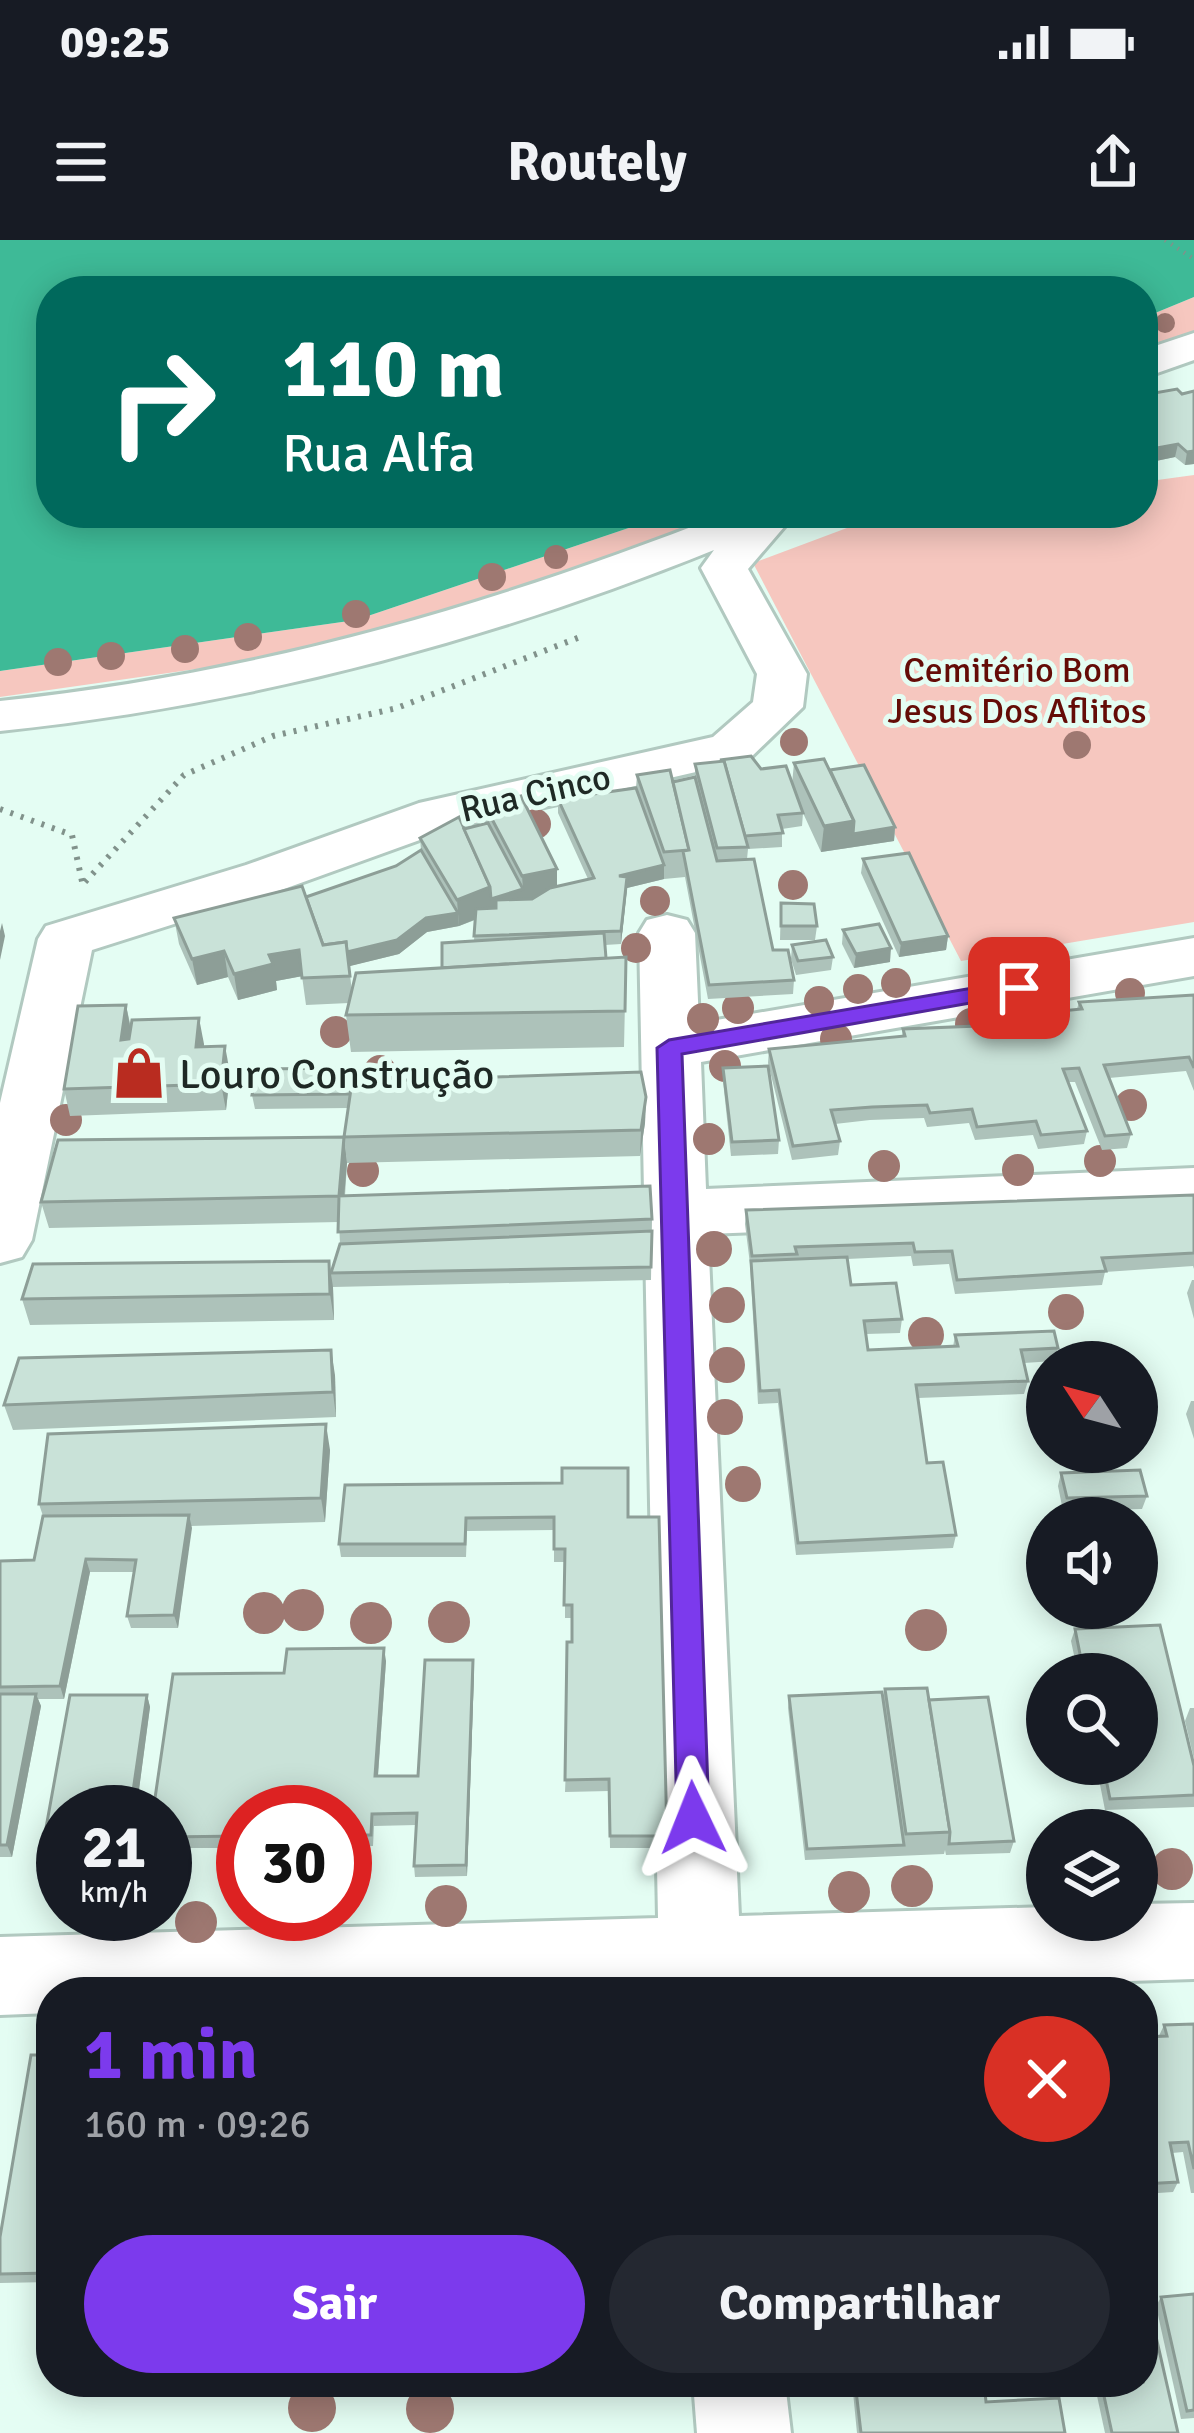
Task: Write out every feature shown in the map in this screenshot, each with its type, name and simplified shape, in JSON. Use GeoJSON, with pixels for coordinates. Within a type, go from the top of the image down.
{"type":"FeatureCollection","features":[{"type":"Feature","properties":{"kind":"street"},"geometry":{"type":"LineString","coordinates":[[1158,359],[1194,344]]}},
{"type":"Feature","properties":{"kind":"street"},"geometry":{"type":"LineString","coordinates":[[0,716],[192,690],[339,661],[615,575],[732,528]]}},
{"type":"Feature","properties":{"kind":"street","name":"Rua Cinco"},"geometry":{"type":"LineString","coordinates":[[66,939],[265,877],[438,815],[730,749],[778,707],[782,674],[724,568],[757,528]]}},
{"type":"Feature","properties":{"kind":"street"},"geometry":{"type":"LineString","coordinates":[[667,934],[699,1975]]}},
{"type":"Feature","properties":{"kind":"street"},"geometry":{"type":"LineString","coordinates":[[0,1240],[66,939]]}},
{"type":"Feature","properties":{"kind":"street"},"geometry":{"type":"LineString","coordinates":[[669,1048],[1194,957]]}},
{"type":"Feature","properties":{"kind":"street"},"geometry":{"type":"LineString","coordinates":[[674,1213],[1194,1191]]}},
{"type":"Feature","properties":{"kind":"street"},"geometry":{"type":"LineString","coordinates":[[0,1976],[699,1975],[1194,1940]]}},
{"type":"Feature","properties":{"kind":"street"},"geometry":{"type":"LineString","coordinates":[[740,2397],[743,2433]]}},
{"type":"Feature","properties":{"kind":"path"},"geometry":{"type":"LineString","coordinates":[[1165,240],[1194,259]]}},
{"type":"Feature","properties":{"kind":"path"},"geometry":{"type":"LineString","coordinates":[[66,939],[84,884],[184,775],[273,736],[398,708],[592,632]]}},
{"type":"Feature","properties":{"kind":"path"},"geometry":{"type":"LineString","coordinates":[[0,808],[72,836],[84,884]]}},
{"type":"Feature","properties":{"kind":"green space"},"geometry":{"type":"Polygon","coordinates":[[[1194,297],[1194,334],[1158,348],[1158,312],[1194,297]]]}},
{"type":"Feature","properties":{"kind":"green space","name":"Cemitério Bom Jesus Dos Aflitos"},"geometry":{"type":"Polygon","coordinates":[[[1194,475],[1194,922],[961,961],[753,563],[847,528],[1158,528],[1158,480],[1194,475]]]}},
{"type":"Feature","properties":{"kind":"green space"},"geometry":{"type":"Polygon","coordinates":[[[629,528],[701,528],[486,599],[288,656],[0,697],[0,671],[356,620],[629,528]]]}},
{"type":"Feature","properties":{"kind":"shaded area"},"geometry":{"type":"Polygon","coordinates":[[[0,240],[1194,240],[1194,297],[1158,312],[1158,276],[36,276],[36,528],[629,528],[356,620],[0,671],[0,240]]]}},
{"type":"Feature","properties":{"kind":"building"},"geometry":{"type":"Polygon","coordinates":[[[1194,391],[1194,451],[1187,452],[1178,444],[1158,448],[1158,392],[1194,391]]]}},
{"type":"Feature","properties":{"kind":"building"},"geometry":{"type":"Polygon","coordinates":[[[751,756],[761,769],[786,766],[803,813],[778,815],[783,833],[745,836],[720,760],[751,756]]]}},
{"type":"Feature","properties":{"kind":"building"},"geometry":{"type":"Polygon","coordinates":[[[824,759],[854,821],[824,826],[794,763],[824,759]]]}},
{"type":"Feature","properties":{"kind":"building"},"geometry":{"type":"Polygon","coordinates":[[[724,761],[748,847],[717,848],[695,764],[724,761]]]}},
{"type":"Feature","properties":{"kind":"building"},"geometry":{"type":"Polygon","coordinates":[[[864,765],[895,827],[853,834],[854,821],[830,770],[864,765]]]}},
{"type":"Feature","properties":{"kind":"building"},"geometry":{"type":"Polygon","coordinates":[[[670,770],[689,850],[664,852],[637,775],[670,770]]]}},
{"type":"Feature","properties":{"kind":"building"},"geometry":{"type":"Polygon","coordinates":[[[695,777],[717,861],[754,859],[773,950],[788,950],[794,980],[709,985],[683,851],[689,850],[673,782],[695,777]]]}},
{"type":"Feature","properties":{"kind":"building"},"geometry":{"type":"Polygon","coordinates":[[[636,788],[664,865],[619,876],[627,877],[621,931],[474,936],[476,909],[496,908],[496,900],[532,899],[550,888],[594,878],[558,799],[636,788]]]}},
{"type":"Feature","properties":{"kind":"building"},"geometry":{"type":"Polygon","coordinates":[[[521,796],[557,869],[522,876],[484,804],[521,796]]]}},
{"type":"Feature","properties":{"kind":"building"},"geometry":{"type":"Polygon","coordinates":[[[459,817],[490,887],[457,900],[420,838],[459,817]]]}},
{"type":"Feature","properties":{"kind":"building"},"geometry":{"type":"Polygon","coordinates":[[[488,823],[523,889],[491,899],[464,829],[488,823]]]}},
{"type":"Feature","properties":{"kind":"building"},"geometry":{"type":"Polygon","coordinates":[[[421,850],[458,913],[426,918],[397,940],[347,952],[346,942],[323,945],[306,897],[396,866],[421,850]]]}},
{"type":"Feature","properties":{"kind":"building"},"geometry":{"type":"Polygon","coordinates":[[[909,853],[948,936],[901,943],[863,859],[909,853]]]}},
{"type":"Feature","properties":{"kind":"building"},"geometry":{"type":"Polygon","coordinates":[[[302,886],[323,945],[346,942],[350,976],[302,978],[299,950],[269,955],[273,964],[234,974],[224,951],[192,959],[174,918],[302,886]]]}},
{"type":"Feature","properties":{"kind":"building"},"geometry":{"type":"Polygon","coordinates":[[[781,903],[814,904],[817,926],[781,926],[781,903]]]}},
{"type":"Feature","properties":{"kind":"building"},"geometry":{"type":"Polygon","coordinates":[[[879,924],[891,948],[856,954],[843,930],[879,924]]]}},
{"type":"Feature","properties":{"kind":"building"},"geometry":{"type":"Polygon","coordinates":[[[604,933],[606,958],[442,968],[442,943],[604,933]]]}},
{"type":"Feature","properties":{"kind":"building"},"geometry":{"type":"Polygon","coordinates":[[[826,940],[833,957],[798,961],[792,945],[826,940]]]}},
{"type":"Feature","properties":{"kind":"building"},"geometry":{"type":"Polygon","coordinates":[[[626,957],[625,1011],[346,1015],[356,973],[626,957]]]}},
{"type":"Feature","properties":{"kind":"building"},"geometry":{"type":"Polygon","coordinates":[[[1194,995],[1194,1068],[1189,1057],[1104,1065],[1131,1134],[1105,1136],[1079,1068],[1063,1069],[1087,1131],[1041,1135],[1036,1121],[977,1127],[972,1109],[930,1113],[927,1105],[872,1107],[831,1110],[840,1141],[793,1146],[769,1049],[905,1036],[903,1029],[1002,1025],[998,1017],[1082,1009],[1079,1002],[1194,995]]]}},
{"type":"Feature","properties":{"kind":"building"},"geometry":{"type":"Polygon","coordinates":[[[126,1005],[121,1040],[129,1039],[132,1020],[199,1018],[196,1047],[225,1046],[221,1084],[64,1089],[78,1006],[126,1005]]]}},
{"type":"Feature","properties":{"kind":"building"},"geometry":{"type":"Polygon","coordinates":[[[768,1066],[779,1140],[732,1142],[723,1068],[768,1066]]]}},
{"type":"Feature","properties":{"kind":"building"},"geometry":{"type":"Polygon","coordinates":[[[357,1068],[350,1094],[252,1095],[257,1069],[357,1068]]]}},
{"type":"Feature","properties":{"kind":"building"},"geometry":{"type":"Polygon","coordinates":[[[641,1072],[646,1097],[641,1130],[344,1137],[352,1082],[641,1072]]]}},
{"type":"Feature","properties":{"kind":"building"},"geometry":{"type":"Polygon","coordinates":[[[344,1137],[339,1196],[41,1202],[58,1140],[344,1137]]]}},
{"type":"Feature","properties":{"kind":"building"},"geometry":{"type":"Polygon","coordinates":[[[650,1186],[652,1219],[338,1232],[339,1196],[650,1186]]]}},
{"type":"Feature","properties":{"kind":"building"},"geometry":{"type":"Polygon","coordinates":[[[1194,1195],[1194,1253],[1102,1258],[1106,1271],[957,1280],[952,1251],[915,1252],[913,1243],[795,1247],[797,1254],[752,1256],[746,1210],[1194,1195]]]}},
{"type":"Feature","properties":{"kind":"building"},"geometry":{"type":"Polygon","coordinates":[[[652,1231],[651,1267],[331,1273],[340,1244],[652,1231]]]}},
{"type":"Feature","properties":{"kind":"building"},"geometry":{"type":"Polygon","coordinates":[[[847,1257],[851,1285],[896,1283],[902,1319],[864,1321],[868,1350],[958,1346],[955,1335],[1054,1331],[1056,1341],[1026,1341],[1026,1350],[1021,1350],[1026,1381],[916,1385],[927,1463],[943,1462],[956,1535],[798,1543],[779,1390],[760,1391],[751,1261],[847,1257]]]}},
{"type":"Feature","properties":{"kind":"building"},"geometry":{"type":"Polygon","coordinates":[[[329,1261],[330,1294],[22,1299],[33,1264],[329,1261]]]}},
{"type":"Feature","properties":{"kind":"building"},"geometry":{"type":"Polygon","coordinates":[[[331,1350],[333,1392],[4,1405],[19,1358],[331,1350]]]}},
{"type":"Feature","properties":{"kind":"building"},"geometry":{"type":"Polygon","coordinates":[[[326,1424],[321,1498],[39,1504],[48,1434],[326,1424]]]}},
{"type":"Feature","properties":{"kind":"building"},"geometry":{"type":"Polygon","coordinates":[[[562,1468],[628,1468],[628,1517],[659,1517],[667,1836],[610,1836],[609,1779],[565,1780],[572,1605],[564,1605],[565,1549],[554,1549],[554,1517],[466,1518],[465,1544],[339,1544],[345,1485],[562,1483],[562,1468]]]}},
{"type":"Feature","properties":{"kind":"building"},"geometry":{"type":"Polygon","coordinates":[[[1061,1473],[1141,1473],[1147,1496],[1107,1497],[1067,1497],[1061,1473]]]}},
{"type":"Feature","properties":{"kind":"building"},"geometry":{"type":"Polygon","coordinates":[[[189,1515],[174,1615],[127,1616],[136,1560],[86,1559],[60,1686],[0,1687],[0,1561],[34,1560],[43,1516],[189,1515]]]}},
{"type":"Feature","properties":{"kind":"building"},"geometry":{"type":"Polygon","coordinates":[[[1158,1625],[1194,1766],[1194,1795],[1110,1799],[1107,1785],[1158,1785],[1158,1653],[1080,1653],[1075,1629],[1158,1629],[1158,1625]]]}},
{"type":"Feature","properties":{"kind":"building"},"geometry":{"type":"Polygon","coordinates":[[[384,1648],[375,1776],[418,1776],[425,1660],[473,1660],[466,1865],[414,1866],[417,1813],[372,1814],[372,1785],[216,1785],[216,1836],[192,1837],[192,1785],[157,1785],[173,1674],[284,1673],[287,1649],[384,1648]]]}},
{"type":"Feature","properties":{"kind":"building"},"geometry":{"type":"Polygon","coordinates":[[[927,1688],[950,1832],[906,1834],[885,1689],[927,1688]]]}},
{"type":"Feature","properties":{"kind":"building"},"geometry":{"type":"Polygon","coordinates":[[[882,1692],[904,1845],[807,1849],[789,1696],[882,1692]]]}},
{"type":"Feature","properties":{"kind":"building"},"geometry":{"type":"Polygon","coordinates":[[[0,1694],[36,1694],[7,1845],[0,1845],[0,1694]]]}},
{"type":"Feature","properties":{"kind":"building"},"geometry":{"type":"Polygon","coordinates":[[[70,1695],[147,1695],[134,1785],[54,1785],[70,1695]]]}},
{"type":"Feature","properties":{"kind":"building"},"geometry":{"type":"Polygon","coordinates":[[[988,1697],[1014,1841],[949,1844],[929,1700],[988,1697]]]}},
{"type":"Feature","properties":{"kind":"building"},"geometry":{"type":"Polygon","coordinates":[[[1194,2024],[1194,2169],[1188,2142],[1170,2143],[1178,2182],[1158,2183],[1158,2036],[1167,2036],[1164,2025],[1194,2024]]]}},
{"type":"Feature","properties":{"kind":"building"},"geometry":{"type":"Polygon","coordinates":[[[31,2055],[36,2055],[36,2273],[0,2274],[0,2237],[31,2055]]]}},
{"type":"Feature","properties":{"kind":"building"},"geometry":{"type":"Polygon","coordinates":[[[1194,2294],[1194,2410],[1187,2411],[1161,2297],[1194,2294]]]}},
{"type":"Feature","properties":{"kind":"building"},"geometry":{"type":"Polygon","coordinates":[[[1158,2345],[1178,2433],[1112,2433],[1104,2397],[1158,2397],[1158,2345]]]}},
{"type":"Feature","properties":{"kind":"building"},"geometry":{"type":"Polygon","coordinates":[[[857,2397],[986,2397],[986,2402],[1059,2398],[1065,2433],[861,2433],[857,2397]]]}},
{"type":"Feature","properties":{"kind":"place","name":"Louro Construção"},"geometry":{"type":"Point","coordinates":[139,1073]}},
{"type":"Feature","properties":{"kind":"route"},"geometry":{"type":"LineString","coordinates":[[693,1818],[669,1048],[1019,988]]}}]}
